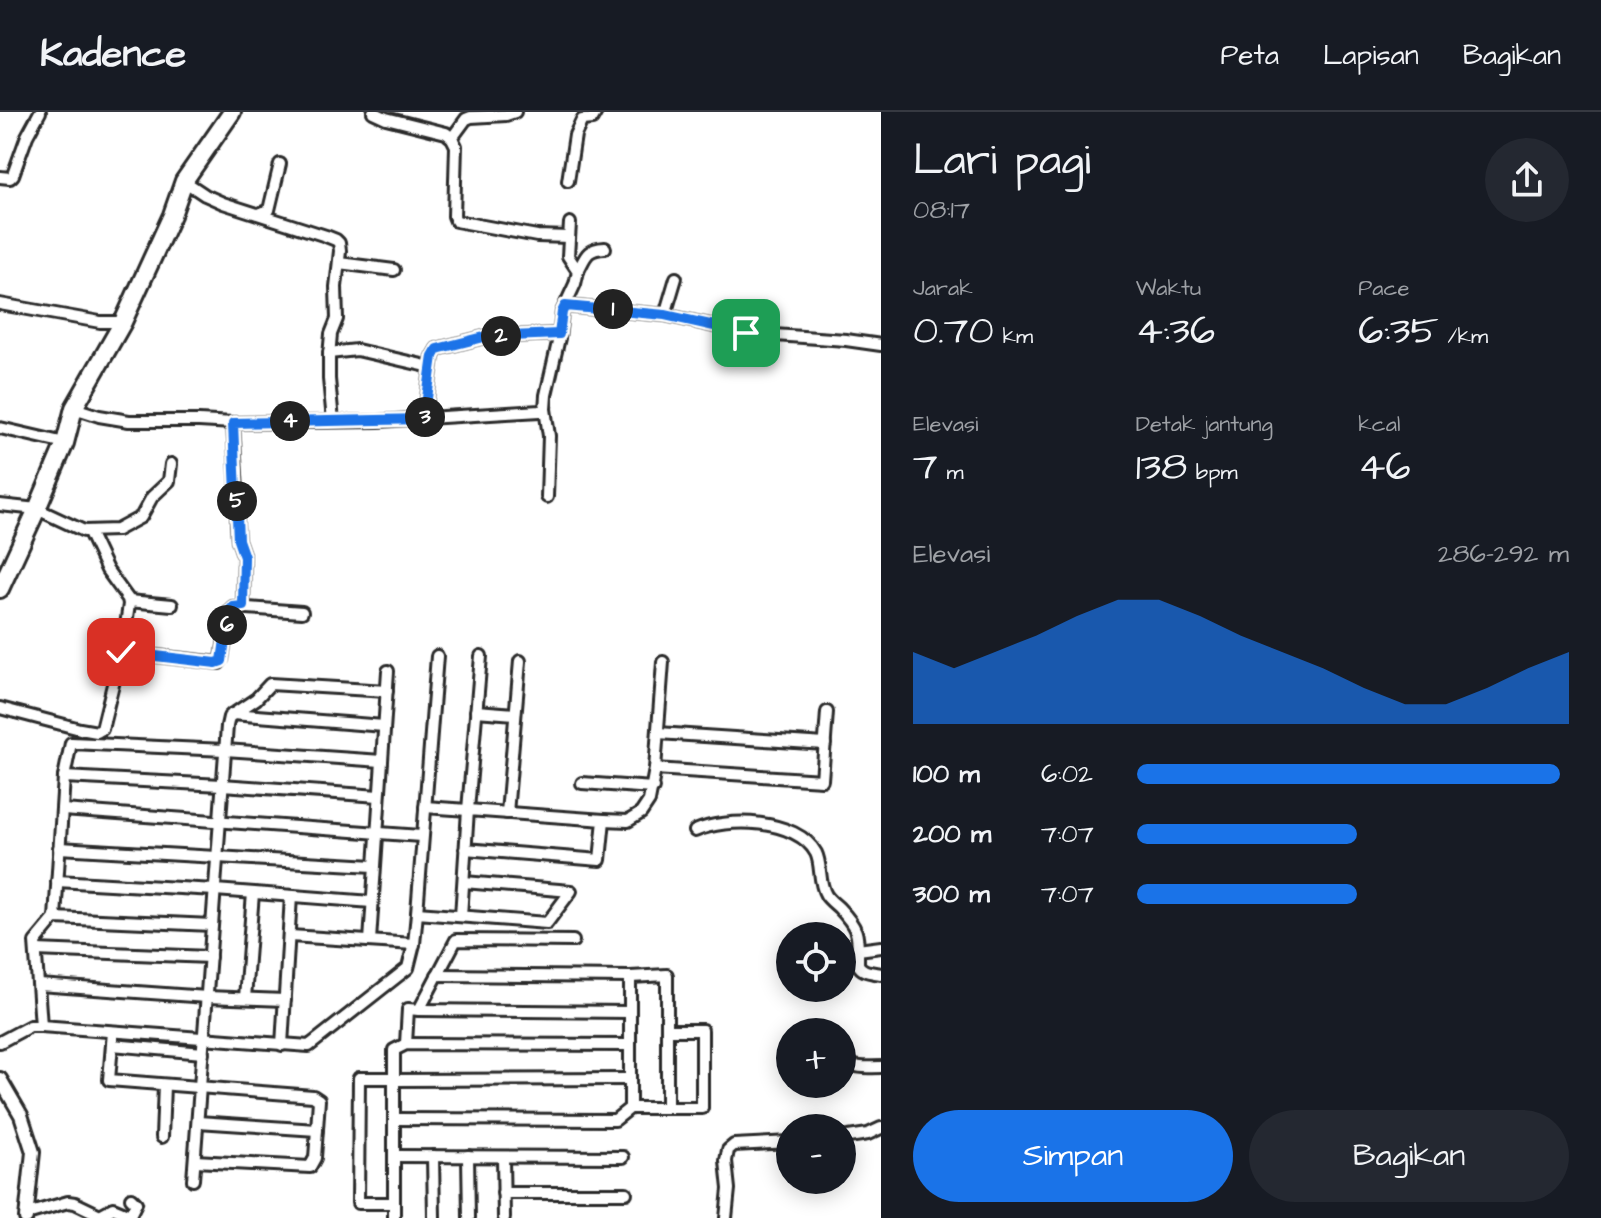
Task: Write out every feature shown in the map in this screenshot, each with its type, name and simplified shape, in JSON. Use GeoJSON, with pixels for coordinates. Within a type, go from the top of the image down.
{"type":"FeatureCollection","features":[{"type":"Feature","properties":{"kind":"main road"},"geometry":{"type":"LineString","coordinates":[[0,589],[65,443],[74,408],[123,322],[172,215],[184,181],[232,112]]}},
{"type":"Feature","properties":{"kind":"street"},"geometry":{"type":"LineString","coordinates":[[0,177],[10,178],[13,175],[27,136],[40,112]]}},
{"type":"Feature","properties":{"kind":"street"},"geometry":{"type":"LineString","coordinates":[[373,112],[432,128],[452,138],[456,146],[456,221],[537,236],[569,237]]}},
{"type":"Feature","properties":{"kind":"street"},"geometry":{"type":"LineString","coordinates":[[452,138],[466,119],[515,112]]}},
{"type":"Feature","properties":{"kind":"street"},"geometry":{"type":"LineString","coordinates":[[571,112],[575,118],[582,120],[592,119],[596,112]]}},
{"type":"Feature","properties":{"kind":"street"},"geometry":{"type":"LineString","coordinates":[[568,181],[575,135],[582,120]]}},
{"type":"Feature","properties":{"kind":"street"},"geometry":{"type":"LineString","coordinates":[[259,214],[269,210],[280,164]]}},
{"type":"Feature","properties":{"kind":"street"},"geometry":{"type":"LineString","coordinates":[[184,181],[223,203],[339,243],[337,319],[331,334],[329,353],[333,421]]}},
{"type":"Feature","properties":{"kind":"street"},"geometry":{"type":"LineString","coordinates":[[570,223],[568,256],[578,271]]}},
{"type":"Feature","properties":{"kind":"street"},"geometry":{"type":"LineString","coordinates":[[547,497],[549,436],[546,395],[562,312],[589,251],[605,248]]}},
{"type":"Feature","properties":{"kind":"street"},"geometry":{"type":"LineString","coordinates":[[339,263],[394,270]]}},
{"type":"Feature","properties":{"kind":"street"},"geometry":{"type":"LineString","coordinates":[[665,315],[676,278]]}},
{"type":"Feature","properties":{"kind":"street"},"geometry":{"type":"LineString","coordinates":[[0,304],[100,322],[123,322]]}},
{"type":"Feature","properties":{"kind":"street"},"geometry":{"type":"LineString","coordinates":[[565,306],[665,315],[746,333],[881,345]]}},
{"type":"Feature","properties":{"kind":"street"},"geometry":{"type":"LineString","coordinates":[[424,419],[433,356],[437,349],[484,337],[559,334]]}},
{"type":"Feature","properties":{"kind":"street"},"geometry":{"type":"LineString","coordinates":[[329,353],[357,350],[431,367]]}},
{"type":"Feature","properties":{"kind":"street"},"geometry":{"type":"LineString","coordinates":[[74,408],[129,421],[233,423],[424,419],[545,409]]}},
{"type":"Feature","properties":{"kind":"street"},"geometry":{"type":"LineString","coordinates":[[233,423],[238,540],[244,557],[243,606]]}},
{"type":"Feature","properties":{"kind":"street"},"geometry":{"type":"LineString","coordinates":[[0,428],[65,443]]}},
{"type":"Feature","properties":{"kind":"street"},"geometry":{"type":"LineString","coordinates":[[0,505],[37,509],[89,532],[117,530],[141,517],[152,497],[169,481],[171,464]]}},
{"type":"Feature","properties":{"kind":"street"},"geometry":{"type":"LineString","coordinates":[[0,708],[99,732],[121,652],[129,601],[107,570],[89,532]]}},
{"type":"Feature","properties":{"kind":"street"},"geometry":{"type":"LineString","coordinates":[[129,601],[172,605]]}},
{"type":"Feature","properties":{"kind":"street"},"geometry":{"type":"LineString","coordinates":[[121,652],[219,663],[229,611],[233,607],[302,612]]}},
{"type":"Feature","properties":{"kind":"street"},"geometry":{"type":"LineString","coordinates":[[0,1042],[30,1026],[41,1026],[309,1046],[408,968],[417,913],[437,656]]}},
{"type":"Feature","properties":{"kind":"street"},"geometry":{"type":"LineString","coordinates":[[461,916],[481,656]]}},
{"type":"Feature","properties":{"kind":"street"},"geometry":{"type":"LineString","coordinates":[[507,813],[520,661]]}},
{"type":"Feature","properties":{"kind":"street"},"geometry":{"type":"LineString","coordinates":[[425,807],[628,821],[641,813],[653,788],[663,662]]}},
{"type":"Feature","properties":{"kind":"street"},"geometry":{"type":"LineString","coordinates":[[370,941],[388,671]]}},
{"type":"Feature","properties":{"kind":"street"},"geometry":{"type":"LineString","coordinates":[[193,1180],[229,717],[256,699],[270,684],[387,691]]}},
{"type":"Feature","properties":{"kind":"street"},"geometry":{"type":"LineString","coordinates":[[476,711],[515,714]]}},
{"type":"Feature","properties":{"kind":"street"},"geometry":{"type":"LineString","coordinates":[[655,769],[822,780],[827,712]]}},
{"type":"Feature","properties":{"kind":"street"},"geometry":{"type":"LineString","coordinates":[[232,714],[384,726]]}},
{"type":"Feature","properties":{"kind":"street"},"geometry":{"type":"LineString","coordinates":[[658,733],[825,744]]}},
{"type":"Feature","properties":{"kind":"street"},"geometry":{"type":"LineString","coordinates":[[41,1026],[35,942],[55,918],[64,777],[71,743],[382,761]]}},
{"type":"Feature","properties":{"kind":"street"},"geometry":{"type":"LineString","coordinates":[[64,777],[379,796]]}},
{"type":"Feature","properties":{"kind":"street"},"geometry":{"type":"LineString","coordinates":[[582,783],[653,788]]}},
{"type":"Feature","properties":{"kind":"street"},"geometry":{"type":"LineString","coordinates":[[63,810],[421,836]]}},
{"type":"Feature","properties":{"kind":"street"},"geometry":{"type":"LineString","coordinates":[[465,849],[600,860],[604,820]]}},
{"type":"Feature","properties":{"kind":"street"},"geometry":{"type":"LineString","coordinates":[[695,831],[735,822],[783,828],[795,833],[816,853],[826,896],[855,927],[859,967],[881,974]]}},
{"type":"Feature","properties":{"kind":"street"},"geometry":{"type":"LineString","coordinates":[[59,848],[374,866]]}},
{"type":"Feature","properties":{"kind":"street"},"geometry":{"type":"LineString","coordinates":[[57,881],[372,902]]}},
{"type":"Feature","properties":{"kind":"street"},"geometry":{"type":"LineString","coordinates":[[417,913],[547,923],[571,891],[464,882]]}},
{"type":"Feature","properties":{"kind":"street"},"geometry":{"type":"LineString","coordinates":[[245,998],[253,893]]}},
{"type":"Feature","properties":{"kind":"street"},"geometry":{"type":"LineString","coordinates":[[282,1045],[291,896]]}},
{"type":"Feature","properties":{"kind":"street"},"geometry":{"type":"LineString","coordinates":[[55,918],[212,925]]}},
{"type":"Feature","properties":{"kind":"street"},"geometry":{"type":"LineString","coordinates":[[290,936],[414,944]]}},
{"type":"Feature","properties":{"kind":"street"},"geometry":{"type":"LineString","coordinates":[[419,1010],[456,940],[573,941]]}},
{"type":"Feature","properties":{"kind":"street"},"geometry":{"type":"LineString","coordinates":[[858,950],[881,947]]}},
{"type":"Feature","properties":{"kind":"street"},"geometry":{"type":"LineString","coordinates":[[36,950],[210,957]]}},
{"type":"Feature","properties":{"kind":"street"},"geometry":{"type":"LineString","coordinates":[[437,975],[667,975],[667,1108]]}},
{"type":"Feature","properties":{"kind":"street"},"geometry":{"type":"LineString","coordinates":[[630,977],[630,1108]]}},
{"type":"Feature","properties":{"kind":"street"},"geometry":{"type":"LineString","coordinates":[[39,985],[285,1000]]}},
{"type":"Feature","properties":{"kind":"street"},"geometry":{"type":"LineString","coordinates":[[406,1044],[408,1009],[630,1012]]}},
{"type":"Feature","properties":{"kind":"street"},"geometry":{"type":"LineString","coordinates":[[395,1119],[615,1120],[630,1108],[702,1108],[702,1030],[667,1030]]}},
{"type":"Feature","properties":{"kind":"street"},"geometry":{"type":"LineString","coordinates":[[113,1032],[109,1080],[316,1097],[319,1103],[315,1158],[310,1167],[195,1161]]}},
{"type":"Feature","properties":{"kind":"street"},"geometry":{"type":"LineString","coordinates":[[394,1218],[394,1050],[406,1044],[630,1045]]}},
{"type":"Feature","properties":{"kind":"street"},"geometry":{"type":"LineString","coordinates":[[112,1045],[203,1053]]}},
{"type":"Feature","properties":{"kind":"street"},"geometry":{"type":"LineString","coordinates":[[856,1066],[881,1067]]}},
{"type":"Feature","properties":{"kind":"street"},"geometry":{"type":"LineString","coordinates":[[394,1203],[358,1203],[359,1078],[630,1079]]}},
{"type":"Feature","properties":{"kind":"street"},"geometry":{"type":"LineString","coordinates":[[0,1079],[21,1115],[33,1152],[27,1216],[68,1202],[98,1214],[112,1208],[128,1216],[136,1203],[131,1198]]}},
{"type":"Feature","properties":{"kind":"street"},"geometry":{"type":"LineString","coordinates":[[162,1137],[164,1085]]}},
{"type":"Feature","properties":{"kind":"street"},"geometry":{"type":"LineString","coordinates":[[198,1122],[317,1130]]}},
{"type":"Feature","properties":{"kind":"street"},"geometry":{"type":"LineString","coordinates":[[856,1136],[881,1128]]}},
{"type":"Feature","properties":{"kind":"street"},"geometry":{"type":"LineString","coordinates":[[726,1218],[728,1150],[734,1145],[776,1143]]}},
{"type":"Feature","properties":{"kind":"street"},"geometry":{"type":"LineString","coordinates":[[394,1156],[623,1157]]}},
{"type":"Feature","properties":{"kind":"street"},"geometry":{"type":"LineString","coordinates":[[433,1156],[434,1218]]}},
{"type":"Feature","properties":{"kind":"street"},"geometry":{"type":"LineString","coordinates":[[468,1156],[469,1218]]}},
{"type":"Feature","properties":{"kind":"street"},"geometry":{"type":"LineString","coordinates":[[503,1157],[504,1218]]}},
{"type":"Feature","properties":{"kind":"street"},"geometry":{"type":"LineString","coordinates":[[503,1193],[626,1193]]}},
{"type":"Feature","properties":{"kind":"route"},"geometry":{"type":"LineString","coordinates":[[121,652],[216,663],[222,661],[229,611],[233,607],[243,606],[244,557],[238,540],[233,423],[424,419],[434,351],[468,339],[559,334],[565,306],[665,315],[746,333]]}}]}
